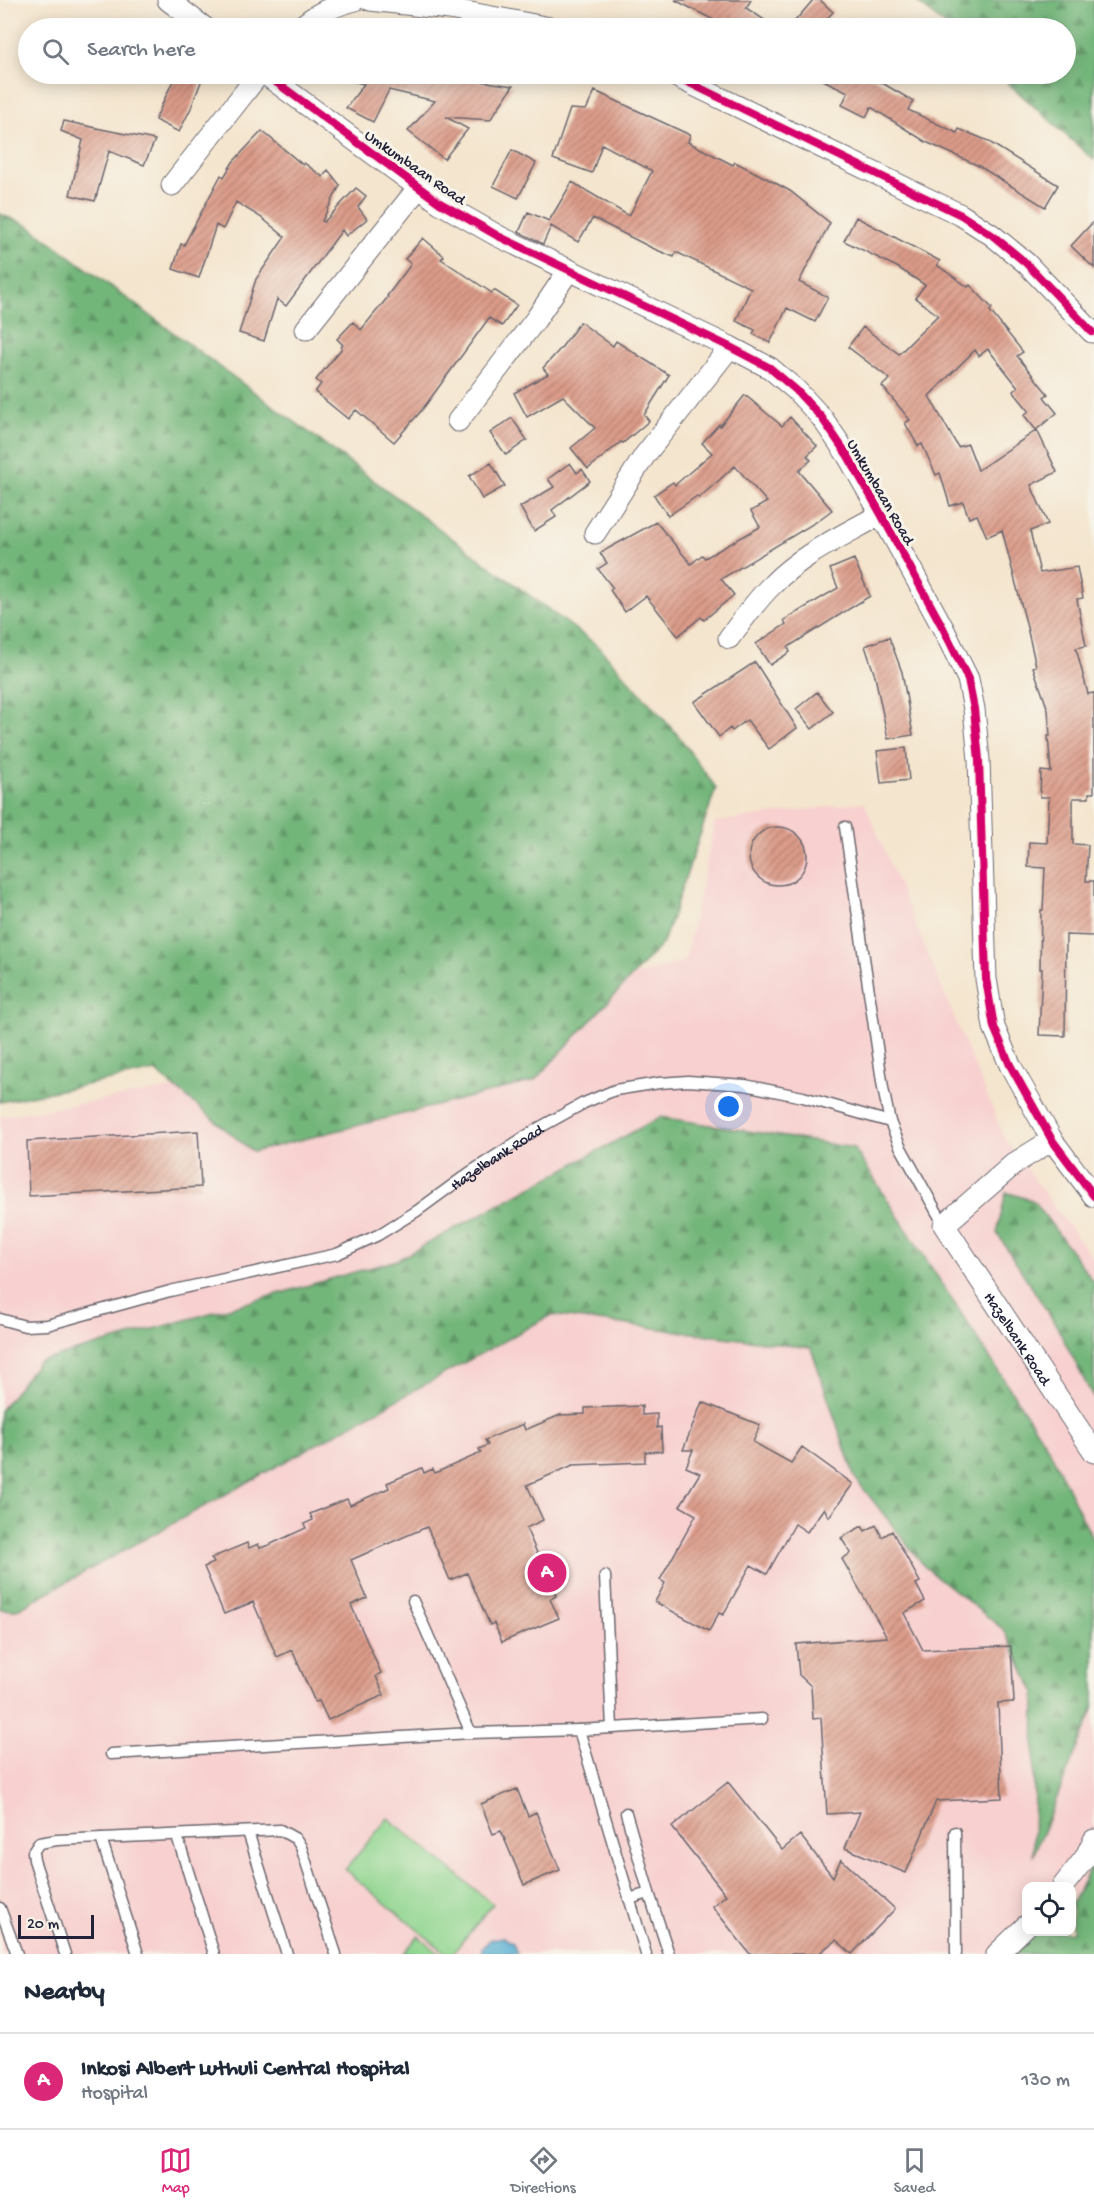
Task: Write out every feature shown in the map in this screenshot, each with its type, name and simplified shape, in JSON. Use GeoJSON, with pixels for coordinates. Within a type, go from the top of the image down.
{"type":"FeatureCollection","features":[{"type":"Feature","properties":{"kind":"street"},"geometry":{"type":"LineString","coordinates":[[168,0],[192,18]]}},
{"type":"Feature","properties":{"kind":"street"},"geometry":{"type":"LineString","coordinates":[[311,18],[333,6],[355,0]]}},
{"type":"Feature","properties":{"kind":"street"},"geometry":{"type":"LineString","coordinates":[[370,0],[449,9],[497,18]]}},
{"type":"Feature","properties":{"kind":"street"},"geometry":{"type":"LineString","coordinates":[[172,185],[251,84]]}},
{"type":"Feature","properties":{"kind":"street","name":"Umkumbaan Road"},"geometry":{"type":"LineString","coordinates":[[279,84],[440,203],[498,236],[770,368],[796,390],[822,418],[848,456],[881,514],[968,679],[974,709],[979,760],[986,979],[994,1027],[1010,1065],[1052,1140],[1094,1196]]}},
{"type":"Feature","properties":{"kind":"street"},"geometry":{"type":"LineString","coordinates":[[692,84],[961,215],[992,235],[1026,263],[1092,332]]}},
{"type":"Feature","properties":{"kind":"street"},"geometry":{"type":"LineString","coordinates":[[306,328],[420,187]]}},
{"type":"Feature","properties":{"kind":"street"},"geometry":{"type":"LineString","coordinates":[[458,421],[536,318],[569,270]]}},
{"type":"Feature","properties":{"kind":"street"},"geometry":{"type":"LineString","coordinates":[[595,533],[645,455],[730,347]]}},
{"type":"Feature","properties":{"kind":"street"},"geometry":{"type":"LineString","coordinates":[[729,638],[772,584],[788,570],[801,560],[881,514]]}},
{"type":"Feature","properties":{"kind":"street"},"geometry":{"type":"LineString","coordinates":[[944,1225],[1015,1163],[1052,1140]]}},
{"type":"Feature","properties":{"kind":"street","name":"Hazelbank Road"},"geometry":{"type":"LineString","coordinates":[[944,1225],[1094,1452]]}},
{"type":"Feature","properties":{"kind":"street"},"geometry":{"type":"LineString","coordinates":[[1067,1882],[1085,1858],[1094,1840]]}},
{"type":"Feature","properties":{"kind":"street"},"geometry":{"type":"LineString","coordinates":[[997,1954],[1022,1930]]}},
{"type":"Feature","properties":{"kind":"lane"},"geometry":{"type":"LineString","coordinates":[[845,827],[890,1122]]}},
{"type":"Feature","properties":{"kind":"lane","name":"Hazelbank Road"},"geometry":{"type":"LineString","coordinates":[[0,1319],[25,1326],[47,1325],[170,1291],[337,1254],[378,1235],[537,1129],[584,1103],[615,1090],[659,1083],[688,1081],[745,1085],[803,1097],[890,1122],[911,1170],[944,1225]]}},
{"type":"Feature","properties":{"kind":"lane"},"geometry":{"type":"LineString","coordinates":[[604,1576],[612,1728]]}},
{"type":"Feature","properties":{"kind":"lane"},"geometry":{"type":"LineString","coordinates":[[413,1601],[471,1733]]}},
{"type":"Feature","properties":{"kind":"lane"},"geometry":{"type":"LineString","coordinates":[[111,1754],[471,1733],[579,1731],[762,1719]]}},
{"type":"Feature","properties":{"kind":"lane"},"geometry":{"type":"LineString","coordinates":[[579,1731],[646,1954]]}},
{"type":"Feature","properties":{"kind":"lane"},"geometry":{"type":"LineString","coordinates":[[626,1813],[669,1954]]}},
{"type":"Feature","properties":{"kind":"lane"},"geometry":{"type":"LineString","coordinates":[[65,1954],[33,1852],[36,1846],[43,1842],[101,1838],[280,1830],[296,1839],[301,1847],[336,1954]]}},
{"type":"Feature","properties":{"kind":"lane"},"geometry":{"type":"LineString","coordinates":[[248,1832],[287,1954]]}},
{"type":"Feature","properties":{"kind":"lane"},"geometry":{"type":"LineString","coordinates":[[955,1832],[956,1954]]}},
{"type":"Feature","properties":{"kind":"lane"},"geometry":{"type":"LineString","coordinates":[[177,1836],[214,1954]]}},
{"type":"Feature","properties":{"kind":"lane"},"geometry":{"type":"LineString","coordinates":[[101,1838],[138,1954]]}},
{"type":"Feature","properties":{"kind":"lane"},"geometry":{"type":"LineString","coordinates":[[629,1899],[650,1893]]}},
{"type":"Feature","properties":{"kind":"lane"},"geometry":{"type":"LineString","coordinates":[[0,1908],[17,1954]]}},
{"type":"Feature","properties":{"kind":"shaded area"},"geometry":{"type":"Polygon","coordinates":[[[864,802],[1006,1141],[1094,1260],[1094,1954],[0,1954],[0,1117],[367,1056],[685,961],[715,822],[864,802]]]}},
{"type":"Feature","properties":{"kind":"green space"},"geometry":{"type":"Polygon","coordinates":[[[915,0],[1094,0],[1094,160],[1009,84],[1076,84],[1076,18],[936,18],[915,0]]]}},
{"type":"Feature","properties":{"kind":"green space"},"geometry":{"type":"Polygon","coordinates":[[[0,214],[29,226],[598,646],[677,734],[716,788],[663,943],[534,1081],[253,1152],[155,1071],[0,1102],[0,214]]]}},
{"type":"Feature","properties":{"kind":"green space"},"geometry":{"type":"Polygon","coordinates":[[[660,1117],[854,1148],[1049,1449],[1094,1542],[1094,1707],[1033,1856],[1035,1693],[1004,1630],[925,1567],[855,1478],[811,1348],[551,1315],[16,1610],[0,1609],[0,1411],[38,1362],[397,1260],[660,1117]]]}},
{"type":"Feature","properties":{"kind":"green space"},"geometry":{"type":"Polygon","coordinates":[[[1006,1192],[1034,1201],[1094,1282],[1094,1399],[1056,1325],[997,1233],[1006,1192]]]}},
{"type":"Feature","properties":{"kind":"green space"},"geometry":{"type":"Polygon","coordinates":[[[388,1818],[493,1904],[452,1954],[447,1954],[345,1870],[388,1818]]]}},
{"type":"Feature","properties":{"kind":"green space"},"geometry":{"type":"Polygon","coordinates":[[[1094,1861],[1094,1954],[1009,1954],[1031,1936],[1076,1936],[1076,1895],[1094,1861]]]}},
{"type":"Feature","properties":{"kind":"green space"},"geometry":{"type":"Polygon","coordinates":[[[418,1936],[440,1954],[403,1954],[418,1936]]]}},
{"type":"Feature","properties":{"kind":"water"},"geometry":{"type":"Polygon","coordinates":[[[503,1937],[513,1943],[517,1954],[482,1954],[482,1948],[491,1939],[503,1937]]]}},
{"type":"Feature","properties":{"kind":"building"},"geometry":{"type":"Polygon","coordinates":[[[675,0],[751,0],[746,8],[762,18],[710,18],[675,0]]]}},
{"type":"Feature","properties":{"kind":"building"},"geometry":{"type":"Polygon","coordinates":[[[813,0],[820,0],[833,12],[827,18],[798,18],[813,0]]]}},
{"type":"Feature","properties":{"kind":"building"},"geometry":{"type":"Polygon","coordinates":[[[171,84],[200,84],[179,132],[155,120],[171,84]]]}},
{"type":"Feature","properties":{"kind":"building"},"geometry":{"type":"Polygon","coordinates":[[[364,84],[500,84],[513,86],[490,120],[446,117],[468,129],[444,159],[408,131],[435,101],[389,90],[373,122],[346,108],[364,84]]]}},
{"type":"Feature","properties":{"kind":"building"},"geometry":{"type":"Polygon","coordinates":[[[832,84],[884,84],[913,101],[908,110],[957,133],[959,129],[986,140],[1058,185],[1045,207],[979,166],[926,142],[871,107],[866,117],[842,105],[848,92],[832,84]]]}},
{"type":"Feature","properties":{"kind":"building"},"geometry":{"type":"Polygon","coordinates":[[[595,91],[690,135],[688,142],[733,165],[735,162],[790,191],[830,223],[799,282],[828,297],[815,322],[787,308],[770,343],[753,334],[755,330],[736,321],[751,288],[676,252],[674,257],[652,248],[593,218],[578,242],[551,226],[543,244],[519,232],[528,212],[549,221],[572,182],[629,216],[652,171],[602,144],[592,173],[553,159],[570,109],[586,110],[595,91]]]}},
{"type":"Feature","properties":{"kind":"building"},"geometry":{"type":"Polygon","coordinates":[[[64,121],[155,140],[144,165],[109,151],[95,201],[70,195],[83,140],[61,131],[64,121]]]}},
{"type":"Feature","properties":{"kind":"building"},"geometry":{"type":"Polygon","coordinates":[[[262,131],[303,165],[304,163],[323,177],[328,170],[340,185],[322,221],[324,222],[356,188],[366,196],[358,207],[367,219],[346,236],[342,230],[286,306],[277,299],[264,341],[239,333],[256,279],[285,237],[262,218],[236,202],[223,229],[216,225],[199,278],[173,269],[181,244],[184,245],[221,175],[224,177],[233,162],[262,131]]]}},
{"type":"Feature","properties":{"kind":"building"},"geometry":{"type":"Polygon","coordinates":[[[512,150],[536,163],[518,198],[493,186],[512,150]]]}},
{"type":"Feature","properties":{"kind":"building"},"geometry":{"type":"Polygon","coordinates":[[[856,217],[940,261],[937,265],[968,287],[970,285],[992,308],[990,311],[1023,352],[1017,356],[1048,394],[1044,397],[1057,413],[1036,430],[1024,415],[1029,411],[1013,391],[1018,387],[988,349],[979,356],[975,350],[929,396],[958,447],[968,444],[978,470],[1037,430],[1057,472],[1031,485],[1048,524],[1030,531],[1040,573],[1077,567],[1083,598],[1077,599],[1086,646],[1076,648],[1088,694],[1094,693],[1094,793],[1089,793],[1089,798],[1073,798],[1073,844],[1088,845],[1086,881],[1094,881],[1094,936],[1066,935],[1065,1036],[1039,1035],[1042,969],[1040,969],[1041,910],[1043,910],[1045,868],[1028,867],[1029,842],[1047,843],[1049,797],[1040,797],[1041,771],[1051,772],[1048,736],[1050,736],[1048,710],[1033,667],[1036,666],[1026,623],[1002,530],[987,537],[977,515],[969,518],[963,502],[950,506],[940,473],[936,475],[922,444],[918,446],[905,423],[910,420],[882,386],[890,379],[848,347],[863,327],[899,354],[938,315],[915,298],[925,285],[897,267],[844,241],[856,217]]]}},
{"type":"Feature","properties":{"kind":"building"},"geometry":{"type":"Polygon","coordinates":[[[1094,221],[1094,268],[1071,246],[1094,221]]]}},
{"type":"Feature","properties":{"kind":"building"},"geometry":{"type":"Polygon","coordinates":[[[423,238],[444,256],[441,259],[492,293],[494,290],[517,305],[502,326],[489,318],[422,410],[394,442],[356,410],[348,419],[315,392],[321,384],[316,380],[342,348],[343,345],[337,339],[353,322],[361,330],[411,264],[405,259],[423,238]]]}},
{"type":"Feature","properties":{"kind":"building"},"geometry":{"type":"Polygon","coordinates":[[[580,322],[613,346],[616,341],[669,375],[644,415],[649,421],[588,469],[571,448],[595,428],[563,396],[527,417],[514,393],[548,374],[543,368],[580,322]]]}},
{"type":"Feature","properties":{"kind":"building"},"geometry":{"type":"Polygon","coordinates":[[[745,395],[782,426],[790,417],[817,446],[807,456],[811,460],[799,471],[832,510],[721,579],[734,595],[704,620],[701,617],[678,636],[646,596],[625,612],[610,590],[613,588],[598,569],[607,563],[600,553],[656,522],[691,564],[702,555],[705,558],[760,527],[751,511],[767,502],[735,466],[699,498],[697,496],[668,516],[654,495],[673,482],[675,485],[712,453],[702,443],[719,424],[720,426],[745,395]]]}},
{"type":"Feature","properties":{"kind":"building"},"geometry":{"type":"Polygon","coordinates":[[[512,418],[527,440],[506,455],[490,433],[512,418]]]}},
{"type":"Feature","properties":{"kind":"building"},"geometry":{"type":"Polygon","coordinates":[[[491,463],[505,486],[482,499],[469,476],[491,463]]]}},
{"type":"Feature","properties":{"kind":"building"},"geometry":{"type":"Polygon","coordinates":[[[570,463],[577,473],[582,469],[590,481],[552,510],[556,517],[534,531],[520,507],[554,487],[548,479],[570,463]]]}},
{"type":"Feature","properties":{"kind":"building"},"geometry":{"type":"Polygon","coordinates":[[[854,559],[870,596],[788,647],[790,652],[770,665],[756,644],[786,624],[784,620],[838,588],[830,569],[854,559]]]}},
{"type":"Feature","properties":{"kind":"building"},"geometry":{"type":"Polygon","coordinates":[[[889,637],[902,672],[913,735],[888,739],[875,676],[865,646],[889,637]]]}},
{"type":"Feature","properties":{"kind":"building"},"geometry":{"type":"Polygon","coordinates":[[[755,662],[797,728],[769,749],[747,720],[732,731],[730,728],[719,737],[694,702],[755,662]]]}},
{"type":"Feature","properties":{"kind":"building"},"geometry":{"type":"Polygon","coordinates":[[[817,692],[833,712],[812,729],[796,709],[817,692]]]}},
{"type":"Feature","properties":{"kind":"building"},"geometry":{"type":"Polygon","coordinates":[[[906,748],[909,780],[881,783],[877,751],[906,748]]]}},
{"type":"Feature","properties":{"kind":"building"},"geometry":{"type":"Polygon","coordinates":[[[778,827],[789,829],[802,840],[807,856],[805,867],[794,880],[778,885],[767,883],[754,872],[749,856],[751,845],[762,832],[778,827]]]}},
{"type":"Feature","properties":{"kind":"building"},"geometry":{"type":"Polygon","coordinates":[[[198,1131],[201,1187],[29,1196],[27,1141],[198,1131]]]}},
{"type":"Feature","properties":{"kind":"building"},"geometry":{"type":"Polygon","coordinates":[[[702,1402],[760,1425],[753,1442],[791,1463],[802,1447],[853,1484],[829,1517],[824,1508],[807,1532],[795,1524],[767,1574],[751,1565],[723,1615],[719,1613],[709,1631],[655,1602],[665,1583],[660,1580],[696,1515],[680,1506],[700,1473],[686,1467],[693,1450],[683,1450],[702,1402]]]}},
{"type":"Feature","properties":{"kind":"building"},"geometry":{"type":"Polygon","coordinates":[[[642,1406],[642,1415],[657,1414],[657,1428],[661,1427],[662,1451],[645,1452],[645,1462],[573,1465],[527,1485],[543,1520],[526,1528],[556,1596],[550,1599],[559,1618],[502,1642],[494,1623],[490,1625],[467,1573],[450,1580],[427,1527],[378,1548],[351,1560],[367,1598],[351,1605],[381,1673],[376,1676],[384,1695],[328,1720],[319,1701],[315,1702],[292,1650],[277,1657],[253,1602],[224,1614],[204,1567],[214,1563],[211,1558],[247,1543],[249,1548],[258,1544],[260,1548],[269,1545],[306,1528],[304,1524],[313,1520],[310,1514],[347,1499],[350,1505],[389,1488],[387,1483],[422,1468],[424,1473],[433,1469],[435,1473],[481,1453],[479,1449],[488,1445],[485,1440],[523,1424],[525,1430],[560,1415],[585,1414],[585,1408],[642,1406]]]}},
{"type":"Feature","properties":{"kind":"building"},"geometry":{"type":"Polygon","coordinates":[[[876,1525],[882,1537],[892,1531],[920,1582],[916,1584],[925,1601],[904,1613],[923,1650],[1011,1646],[1014,1702],[998,1703],[1002,1798],[936,1801],[906,1873],[845,1848],[860,1812],[827,1814],[821,1718],[813,1719],[811,1686],[799,1675],[796,1644],[887,1637],[842,1559],[851,1553],[841,1538],[862,1526],[865,1531],[876,1525]]]}},
{"type":"Feature","properties":{"kind":"building"},"geometry":{"type":"Polygon","coordinates":[[[728,1782],[782,1850],[800,1835],[833,1877],[841,1859],[895,1909],[852,1954],[836,1940],[818,1954],[750,1954],[712,1906],[726,1895],[672,1827],[728,1782]]]}},
{"type":"Feature","properties":{"kind":"building"},"geometry":{"type":"Polygon","coordinates":[[[517,1789],[528,1816],[536,1812],[560,1870],[524,1885],[501,1831],[493,1834],[481,1804],[517,1789]]]}},
{"type":"Feature","properties":{"kind":"cycle path"},"geometry":{"type":"LineString","coordinates":[[279,84],[440,203],[498,236],[770,368],[796,390],[822,418],[848,456],[881,514],[968,679],[974,709],[979,760],[986,979],[994,1027],[1010,1065],[1052,1140],[1094,1196]]}},
{"type":"Feature","properties":{"kind":"cycle path"},"geometry":{"type":"LineString","coordinates":[[692,84],[961,215],[992,235],[1026,263],[1092,332]]}},
{"type":"Feature","properties":{"kind":"place","name":"Inkosi Albert Luthuli Central Hospital"},"geometry":{"type":"Point","coordinates":[547,1573]}}]}
